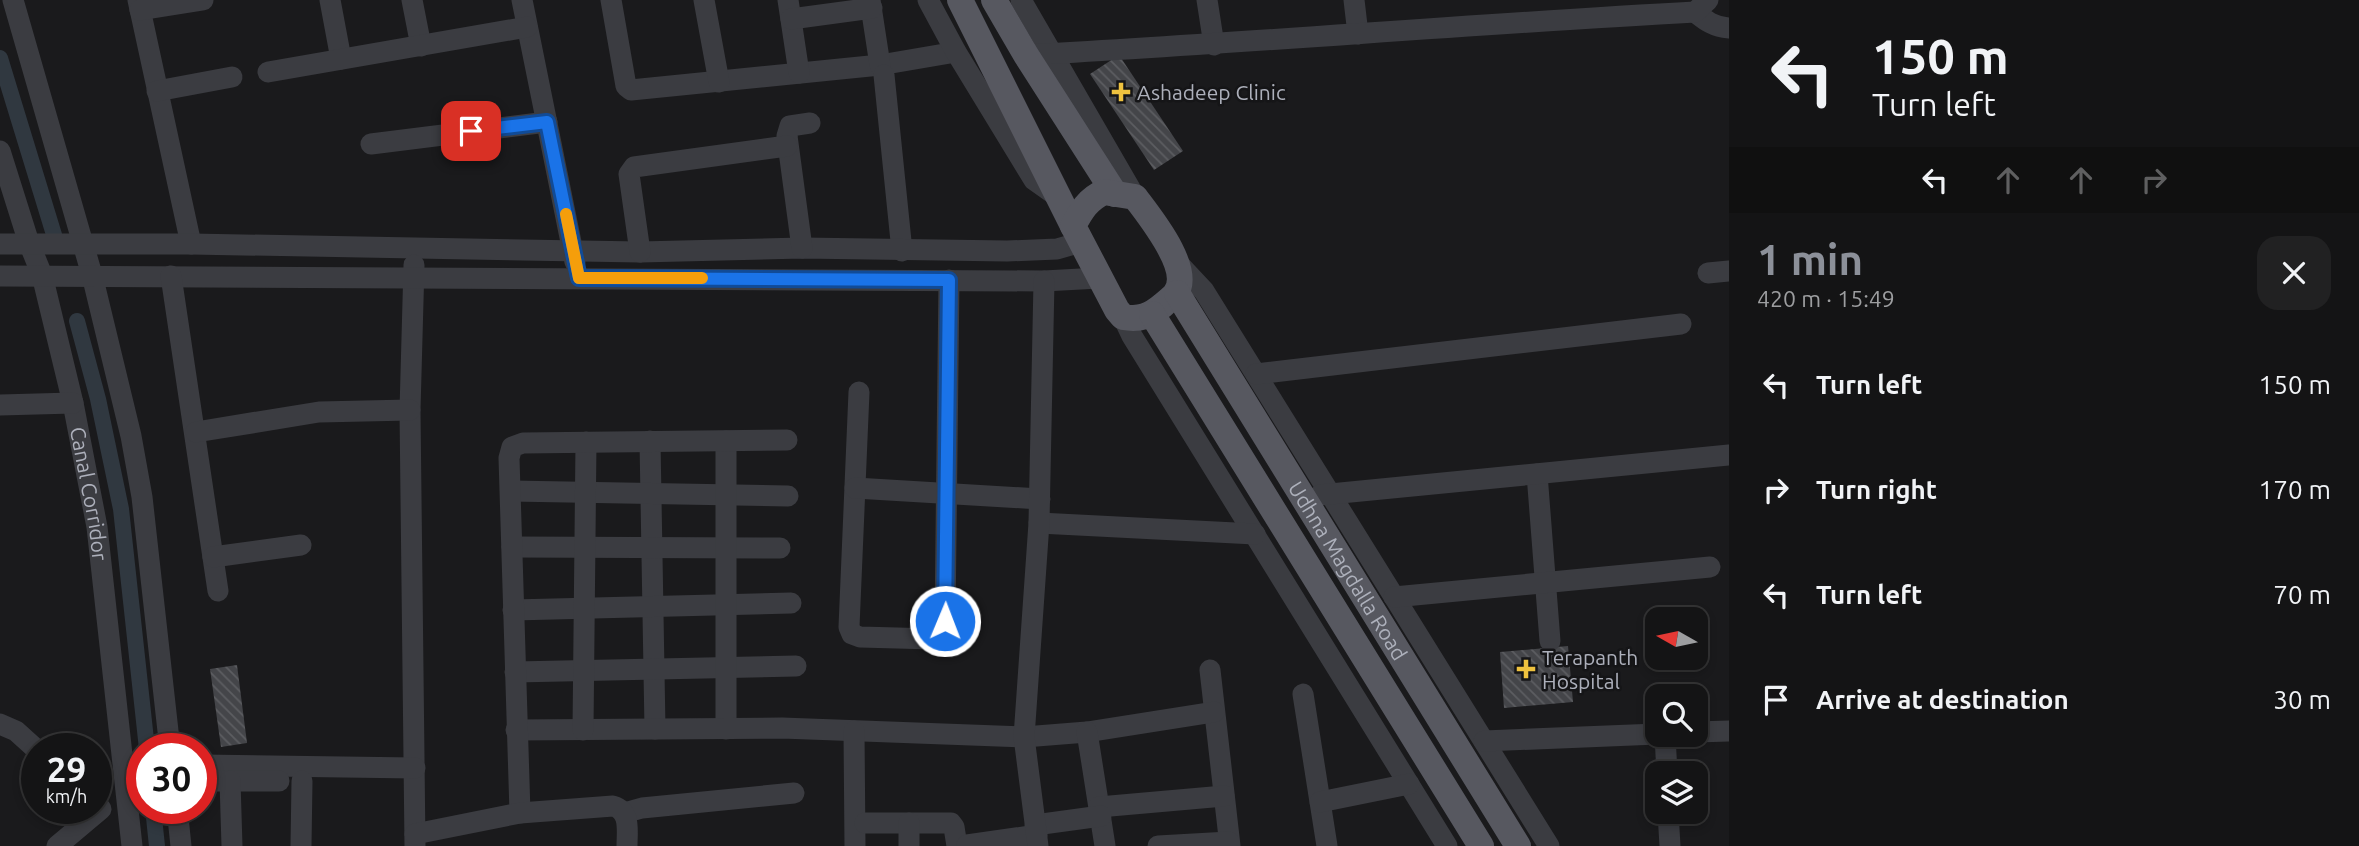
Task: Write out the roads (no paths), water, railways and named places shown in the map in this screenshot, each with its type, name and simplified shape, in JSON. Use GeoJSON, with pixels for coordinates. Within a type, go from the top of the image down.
{"type":"FeatureCollection","features":[{"type":"Feature","properties":{"kind":"main road"},"geometry":{"type":"LineString","coordinates":[[960,0],[1116,310],[1123,317],[1136,320],[1152,314],[1177,293],[1180,279],[1176,261],[1161,231],[1125,195],[1026,55],[994,0]]}},
{"type":"Feature","properties":{"kind":"main road"},"geometry":{"type":"LineString","coordinates":[[1077,234],[1086,204],[1096,195],[1104,192],[1125,195]]}},
{"type":"Feature","properties":{"kind":"main road","name":"Udhna Magdalla Road"},"geometry":{"type":"LineString","coordinates":[[1177,293],[1518,846]]}},
{"type":"Feature","properties":{"kind":"main road","name":"Udhna Magdalla Road"},"geometry":{"type":"LineString","coordinates":[[1152,314],[1481,846]]}},
{"type":"Feature","properties":{"kind":"street"},"geometry":{"type":"LineString","coordinates":[[13,0],[92,275],[131,436],[142,498],[168,733]]}},
{"type":"Feature","properties":{"kind":"street"},"geometry":{"type":"LineString","coordinates":[[191,244],[139,5],[203,0]]}},
{"type":"Feature","properties":{"kind":"street"},"geometry":{"type":"LineString","coordinates":[[330,0],[341,60]]}},
{"type":"Feature","properties":{"kind":"street"},"geometry":{"type":"LineString","coordinates":[[412,0],[421,46]]}},
{"type":"Feature","properties":{"kind":"street"},"geometry":{"type":"LineString","coordinates":[[522,0],[579,278]]}},
{"type":"Feature","properties":{"kind":"street"},"geometry":{"type":"LineString","coordinates":[[611,0],[626,86],[631,90],[799,74],[882,70],[956,52]]}},
{"type":"Feature","properties":{"kind":"street"},"geometry":{"type":"LineString","coordinates":[[704,0],[719,82]]}},
{"type":"Feature","properties":{"kind":"street"},"geometry":{"type":"LineString","coordinates":[[928,0],[956,52],[1034,180],[1060,199]]}},
{"type":"Feature","properties":{"kind":"street"},"geometry":{"type":"LineString","coordinates":[[1021,0],[1125,195]]}},
{"type":"Feature","properties":{"kind":"street"},"geometry":{"type":"LineString","coordinates":[[1207,0],[1214,45]]}},
{"type":"Feature","properties":{"kind":"street"},"geometry":{"type":"LineString","coordinates":[[1354,0],[1358,34]]}},
{"type":"Feature","properties":{"kind":"street"},"geometry":{"type":"LineString","coordinates":[[799,74],[789,9],[871,4],[882,70],[902,251]]}},
{"type":"Feature","properties":{"kind":"street"},"geometry":{"type":"LineString","coordinates":[[1026,55],[1214,45],[1702,6],[1707,22],[1729,28]]}},
{"type":"Feature","properties":{"kind":"street"},"geometry":{"type":"LineString","coordinates":[[268,72],[527,27]]}},
{"type":"Feature","properties":{"kind":"street"},"geometry":{"type":"LineString","coordinates":[[157,91],[232,77]]}},
{"type":"Feature","properties":{"kind":"street"},"geometry":{"type":"LineString","coordinates":[[371,144],[547,122]]}},
{"type":"Feature","properties":{"kind":"street"},"geometry":{"type":"LineString","coordinates":[[802,248],[787,131],[790,126],[810,123]]}},
{"type":"Feature","properties":{"kind":"street"},"geometry":{"type":"LineString","coordinates":[[640,252],[629,174],[634,167],[787,146]]}},
{"type":"Feature","properties":{"kind":"street","name":"Canal Corridor"},"geometry":{"type":"LineString","coordinates":[[0,151],[42,275],[73,403],[97,527],[132,846]]}},
{"type":"Feature","properties":{"kind":"street"},"geometry":{"type":"LineString","coordinates":[[0,244],[191,244],[640,252],[802,248],[902,251],[1057,249],[1077,234]]}},
{"type":"Feature","properties":{"kind":"street"},"geometry":{"type":"LineString","coordinates":[[414,248],[410,410],[415,840],[520,813],[613,806],[619,807],[624,813],[627,846]]}},
{"type":"Feature","properties":{"kind":"street"},"geometry":{"type":"LineString","coordinates":[[1176,261],[1205,291],[1549,846]]}},
{"type":"Feature","properties":{"kind":"street"},"geometry":{"type":"LineString","coordinates":[[0,276],[1044,281],[1099,278]]}},
{"type":"Feature","properties":{"kind":"street"},"geometry":{"type":"LineString","coordinates":[[171,276],[218,591]]}},
{"type":"Feature","properties":{"kind":"street"},"geometry":{"type":"LineString","coordinates":[[859,392],[849,628],[852,634],[860,637],[934,639],[941,632],[945,621],[949,280]]}},
{"type":"Feature","properties":{"kind":"street"},"geometry":{"type":"LineString","coordinates":[[1037,835],[1024,737],[1039,523],[1044,281]]}},
{"type":"Feature","properties":{"kind":"street"},"geometry":{"type":"LineString","coordinates":[[1123,317],[1132,336],[1447,846]]}},
{"type":"Feature","properties":{"kind":"street"},"geometry":{"type":"LineString","coordinates":[[1256,374],[1681,324]]}},
{"type":"Feature","properties":{"kind":"street"},"geometry":{"type":"LineString","coordinates":[[0,405],[73,403]]}},
{"type":"Feature","properties":{"kind":"street"},"geometry":{"type":"LineString","coordinates":[[195,432],[318,412],[410,410]]}},
{"type":"Feature","properties":{"kind":"street"},"geometry":{"type":"LineString","coordinates":[[520,813],[510,452],[517,444],[787,440]]}},
{"type":"Feature","properties":{"kind":"street"},"geometry":{"type":"LineString","coordinates":[[650,441],[655,729]]}},
{"type":"Feature","properties":{"kind":"street"},"geometry":{"type":"LineString","coordinates":[[726,441],[726,729]]}},
{"type":"Feature","properties":{"kind":"street"},"geometry":{"type":"LineString","coordinates":[[583,730],[586,442]]}},
{"type":"Feature","properties":{"kind":"street"},"geometry":{"type":"LineString","coordinates":[[1303,498],[1729,455]]}},
{"type":"Feature","properties":{"kind":"street"},"geometry":{"type":"LineString","coordinates":[[1537,474],[1550,641]]}},
{"type":"Feature","properties":{"kind":"street"},"geometry":{"type":"LineString","coordinates":[[855,488],[1040,499]]}},
{"type":"Feature","properties":{"kind":"street"},"geometry":{"type":"LineString","coordinates":[[510,491],[788,496]]}},
{"type":"Feature","properties":{"kind":"street"},"geometry":{"type":"LineString","coordinates":[[1039,523],[1255,534]]}},
{"type":"Feature","properties":{"kind":"street"},"geometry":{"type":"LineString","coordinates":[[214,557],[301,545]]}},
{"type":"Feature","properties":{"kind":"street"},"geometry":{"type":"LineString","coordinates":[[512,547],[780,548]]}},
{"type":"Feature","properties":{"kind":"street"},"geometry":{"type":"LineString","coordinates":[[1395,597],[1710,567]]}},
{"type":"Feature","properties":{"kind":"street"},"geometry":{"type":"LineString","coordinates":[[513,610],[791,603]]}},
{"type":"Feature","properties":{"kind":"street"},"geometry":{"type":"LineString","coordinates":[[515,672],[796,666]]}},
{"type":"Feature","properties":{"kind":"street"},"geometry":{"type":"LineString","coordinates":[[1158,846],[1229,844],[1210,670]]}},
{"type":"Feature","properties":{"kind":"street"},"geometry":{"type":"LineString","coordinates":[[1303,694],[1327,846]]}},
{"type":"Feature","properties":{"kind":"street"},"geometry":{"type":"LineString","coordinates":[[516,730],[726,729],[1024,737],[1087,732],[1214,712]]}},
{"type":"Feature","properties":{"kind":"street"},"geometry":{"type":"LineString","coordinates":[[0,724],[21,736]]}},
{"type":"Feature","properties":{"kind":"street"},"geometry":{"type":"LineString","coordinates":[[857,731],[866,846]]}},
{"type":"Feature","properties":{"kind":"street"},"geometry":{"type":"LineString","coordinates":[[855,846],[857,731]]}},
{"type":"Feature","properties":{"kind":"street"},"geometry":{"type":"LineString","coordinates":[[1708,732],[1729,731]]}},
{"type":"Feature","properties":{"kind":"street"},"geometry":{"type":"LineString","coordinates":[[1087,732],[1105,846]]}},
{"type":"Feature","properties":{"kind":"street"},"geometry":{"type":"LineString","coordinates":[[1484,741],[1645,734]]}},
{"type":"Feature","properties":{"kind":"street"},"geometry":{"type":"LineString","coordinates":[[217,773],[415,774]]}},
{"type":"Feature","properties":{"kind":"street"},"geometry":{"type":"LineString","coordinates":[[217,777],[230,781],[302,780],[415,774]]}},
{"type":"Feature","properties":{"kind":"street"},"geometry":{"type":"LineString","coordinates":[[301,846],[302,780]]}},
{"type":"Feature","properties":{"kind":"street"},"geometry":{"type":"LineString","coordinates":[[230,781],[232,846]]}},
{"type":"Feature","properties":{"kind":"street"},"geometry":{"type":"LineString","coordinates":[[1320,802],[1409,784]]}},
{"type":"Feature","properties":{"kind":"street"},"geometry":{"type":"LineString","coordinates":[[624,813],[642,808],[794,793]]}},
{"type":"Feature","properties":{"kind":"street"},"geometry":{"type":"LineString","coordinates":[[967,845],[1037,835],[1100,811],[1224,796]]}},
{"type":"Feature","properties":{"kind":"street"},"geometry":{"type":"LineString","coordinates":[[865,823],[951,823],[957,846]]}},
{"type":"Feature","properties":{"kind":"street"},"geometry":{"type":"LineString","coordinates":[[909,823],[909,846]]}},
{"type":"Feature","properties":{"kind":"street"},"geometry":{"type":"LineString","coordinates":[[57,846],[84,824]]}},
{"type":"Feature","properties":{"kind":"street"},"geometry":{"type":"LineString","coordinates":[[179,824],[181,846]]}},
{"type":"Feature","properties":{"kind":"street"},"geometry":{"type":"LineString","coordinates":[[1669,824],[1670,846]]}},
{"type":"Feature","properties":{"kind":"waterway"},"geometry":{"type":"LineString","coordinates":[[0,58],[55,238]]}},
{"type":"Feature","properties":{"kind":"waterway"},"geometry":{"type":"LineString","coordinates":[[77,321],[98,399],[121,509],[145,733]]}},
{"type":"Feature","properties":{"kind":"waterway"},"geometry":{"type":"LineString","coordinates":[[155,824],[157,846]]}},
{"type":"Feature","properties":{"kind":"place","name":"Ashadeep Clinic"},"geometry":{"type":"Point","coordinates":[1121,92]}},
{"type":"Feature","properties":{"kind":"place","name":"Terapanth Hospital"},"geometry":{"type":"Point","coordinates":[1526,669]}}]}
